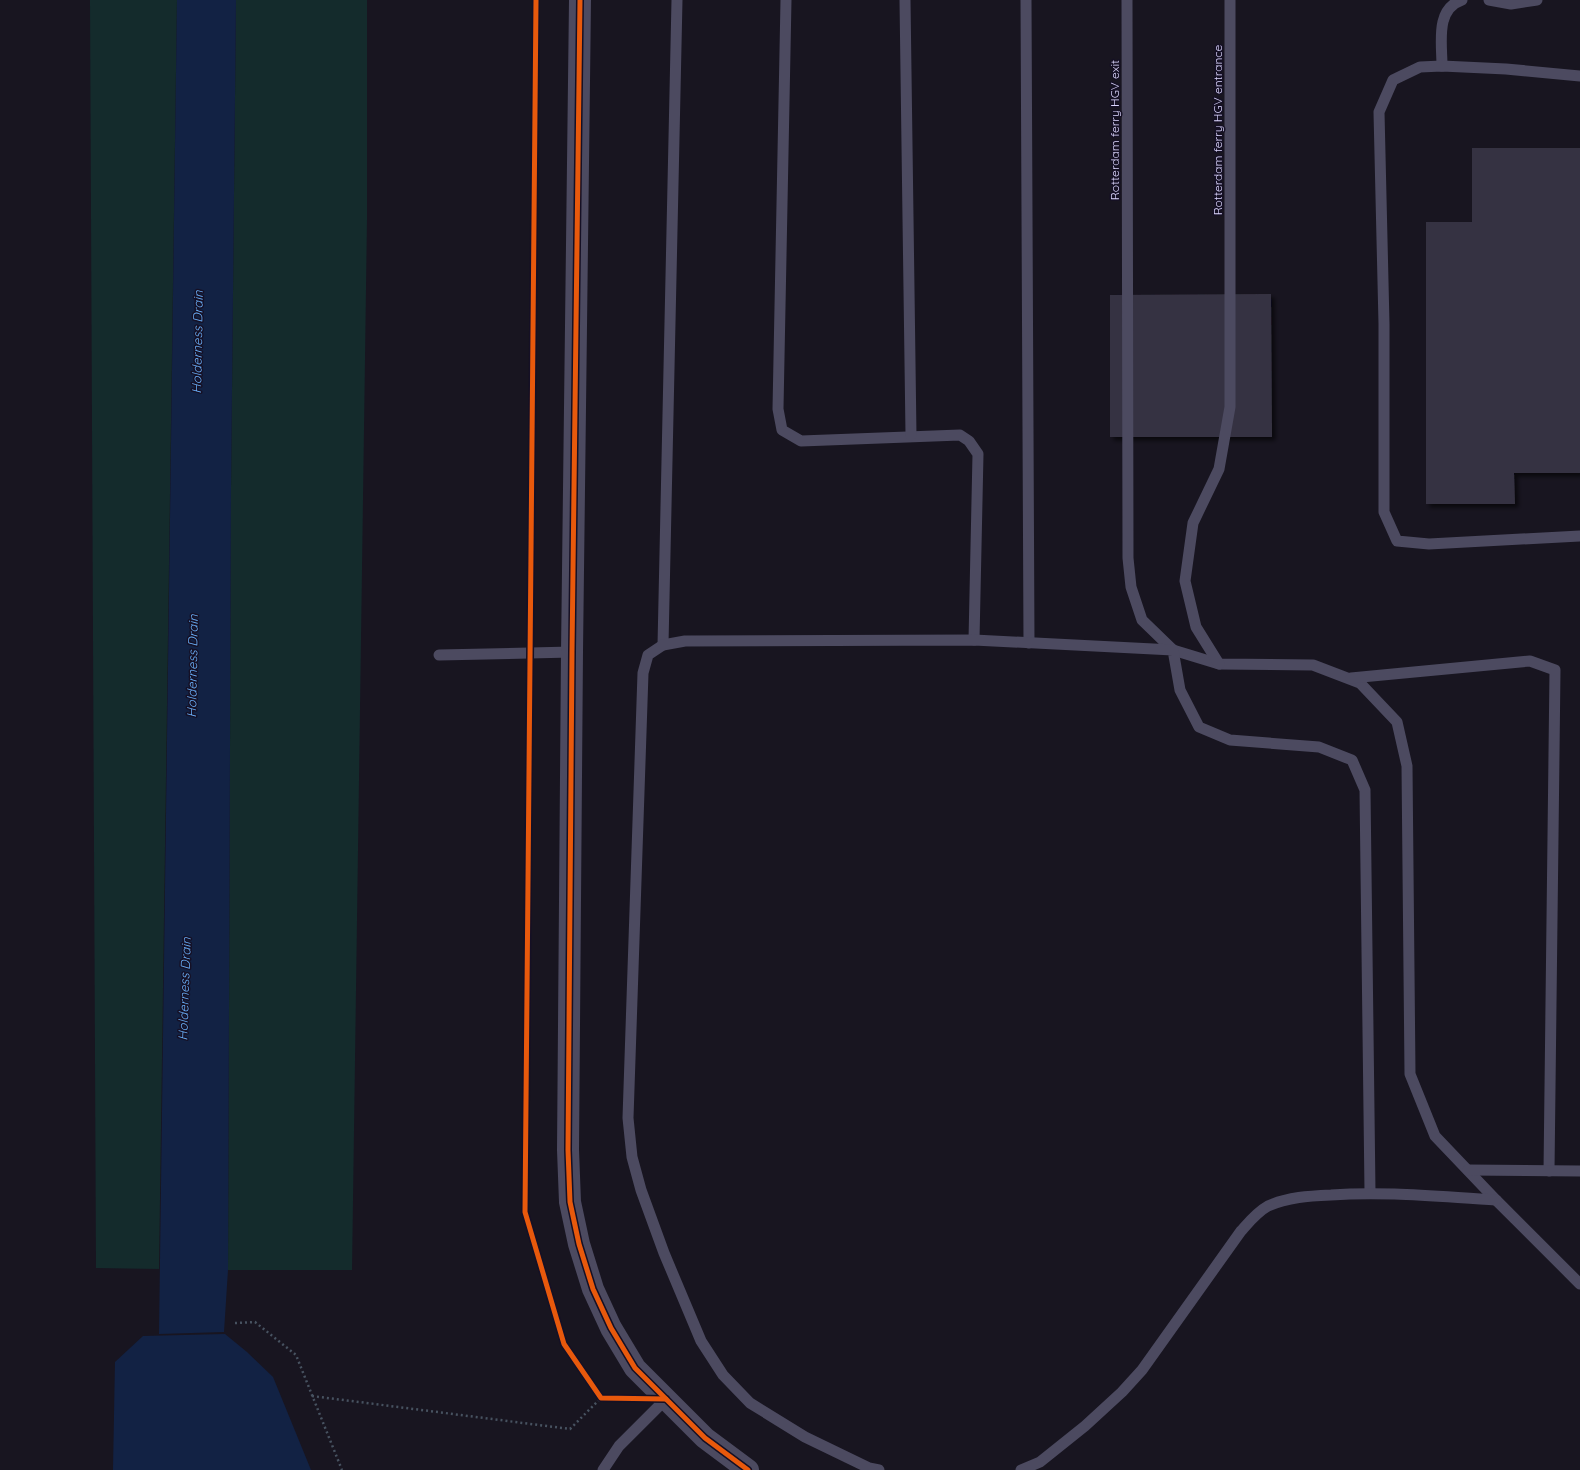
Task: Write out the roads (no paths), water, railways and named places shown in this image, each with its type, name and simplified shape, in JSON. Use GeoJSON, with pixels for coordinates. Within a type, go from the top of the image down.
{"type":"FeatureCollection","features":[{"type":"Feature","properties":{"kind":"street"},"geometry":{"type":"LineString","coordinates":[[580,0],[572,652],[568,1150],[570,1202],[579,1244],[593,1289],[611,1328],[635,1368],[705,1438],[748,1470]]}},
{"type":"Feature","properties":{"kind":"lane"},"geometry":{"type":"LineString","coordinates":[[663,645],[677,0]]}},
{"type":"Feature","properties":{"kind":"lane"},"geometry":{"type":"LineString","coordinates":[[786,0],[778,409],[782,430],[801,441],[911,435],[960,435],[969,441],[978,454],[974,640]]}},
{"type":"Feature","properties":{"kind":"lane"},"geometry":{"type":"LineString","coordinates":[[905,0],[911,435]]}},
{"type":"Feature","properties":{"kind":"lane"},"geometry":{"type":"LineString","coordinates":[[1026,0],[1029,643]]}},
{"type":"Feature","properties":{"kind":"lane","name":"Rotterdam ferry HGV exit"},"geometry":{"type":"LineString","coordinates":[[1127,0],[1128,558],[1131,587],[1142,620],[1173,650]]}},
{"type":"Feature","properties":{"kind":"lane","name":"Rotterdam ferry HGV entrance"},"geometry":{"type":"LineString","coordinates":[[1219,664],[1196,626],[1185,581],[1194,523],[1219,469],[1230,407],[1230,0]]}},
{"type":"Feature","properties":{"kind":"lane"},"geometry":{"type":"LineString","coordinates":[[1442,66],[1441,20],[1455,2],[1462,0]]}},
{"type":"Feature","properties":{"kind":"lane"},"geometry":{"type":"LineString","coordinates":[[1489,0],[1511,4],[1537,0]]}},
{"type":"Feature","properties":{"kind":"lane"},"geometry":{"type":"LineString","coordinates":[[1580,76],[1506,69],[1442,66],[1420,67],[1393,80],[1379,112],[1384,324],[1384,512],[1397,541],[1429,544],[1580,536]]}},
{"type":"Feature","properties":{"kind":"lane"},"geometry":{"type":"LineString","coordinates":[[879,1470],[869,1468],[805,1437],[750,1403],[723,1375],[701,1341],[695,1327],[646,1204],[632,1157],[628,1118],[643,673],[648,654],[663,645],[685,641],[974,640],[1173,650],[1219,664],[1313,665],[1360,683],[1397,722],[1407,766],[1410,1074],[1435,1136],[1496,1200],[1580,1284]]}},
{"type":"Feature","properties":{"kind":"lane"},"geometry":{"type":"LineString","coordinates":[[1173,650],[1180,690],[1199,726],[1230,740],[1319,747],[1352,760],[1365,790],[1370,1192]]}},
{"type":"Feature","properties":{"kind":"lane"},"geometry":{"type":"LineString","coordinates":[[439,655],[572,652]]}},
{"type":"Feature","properties":{"kind":"lane"},"geometry":{"type":"LineString","coordinates":[[1348,678],[1530,662],[1555,670],[1549,1171]]}},
{"type":"Feature","properties":{"kind":"lane"},"geometry":{"type":"LineString","coordinates":[[1468,1170],[1580,1171]]}},
{"type":"Feature","properties":{"kind":"lane"},"geometry":{"type":"LineString","coordinates":[[1021,1470],[1040,1462],[1085,1426],[1122,1392],[1142,1370],[1254,1216],[1267,1207],[1287,1199],[1370,1192],[1496,1200]]}},
{"type":"Feature","properties":{"kind":"lane"},"geometry":{"type":"LineString","coordinates":[[603,1470],[620,1446],[666,1400]]}},
{"type":"Feature","properties":{"kind":"water","name":"Holderness Drain"},"geometry":{"type":"Polygon","coordinates":[[[177,0],[236,0],[231,487],[228,1270],[224,1332],[159,1334],[177,0]]]}},
{"type":"Feature","properties":{"kind":"water"},"geometry":{"type":"Polygon","coordinates":[[[225,1334],[247,1352],[273,1377],[311,1470],[113,1470],[115,1362],[143,1336],[225,1334]]]}}]}
